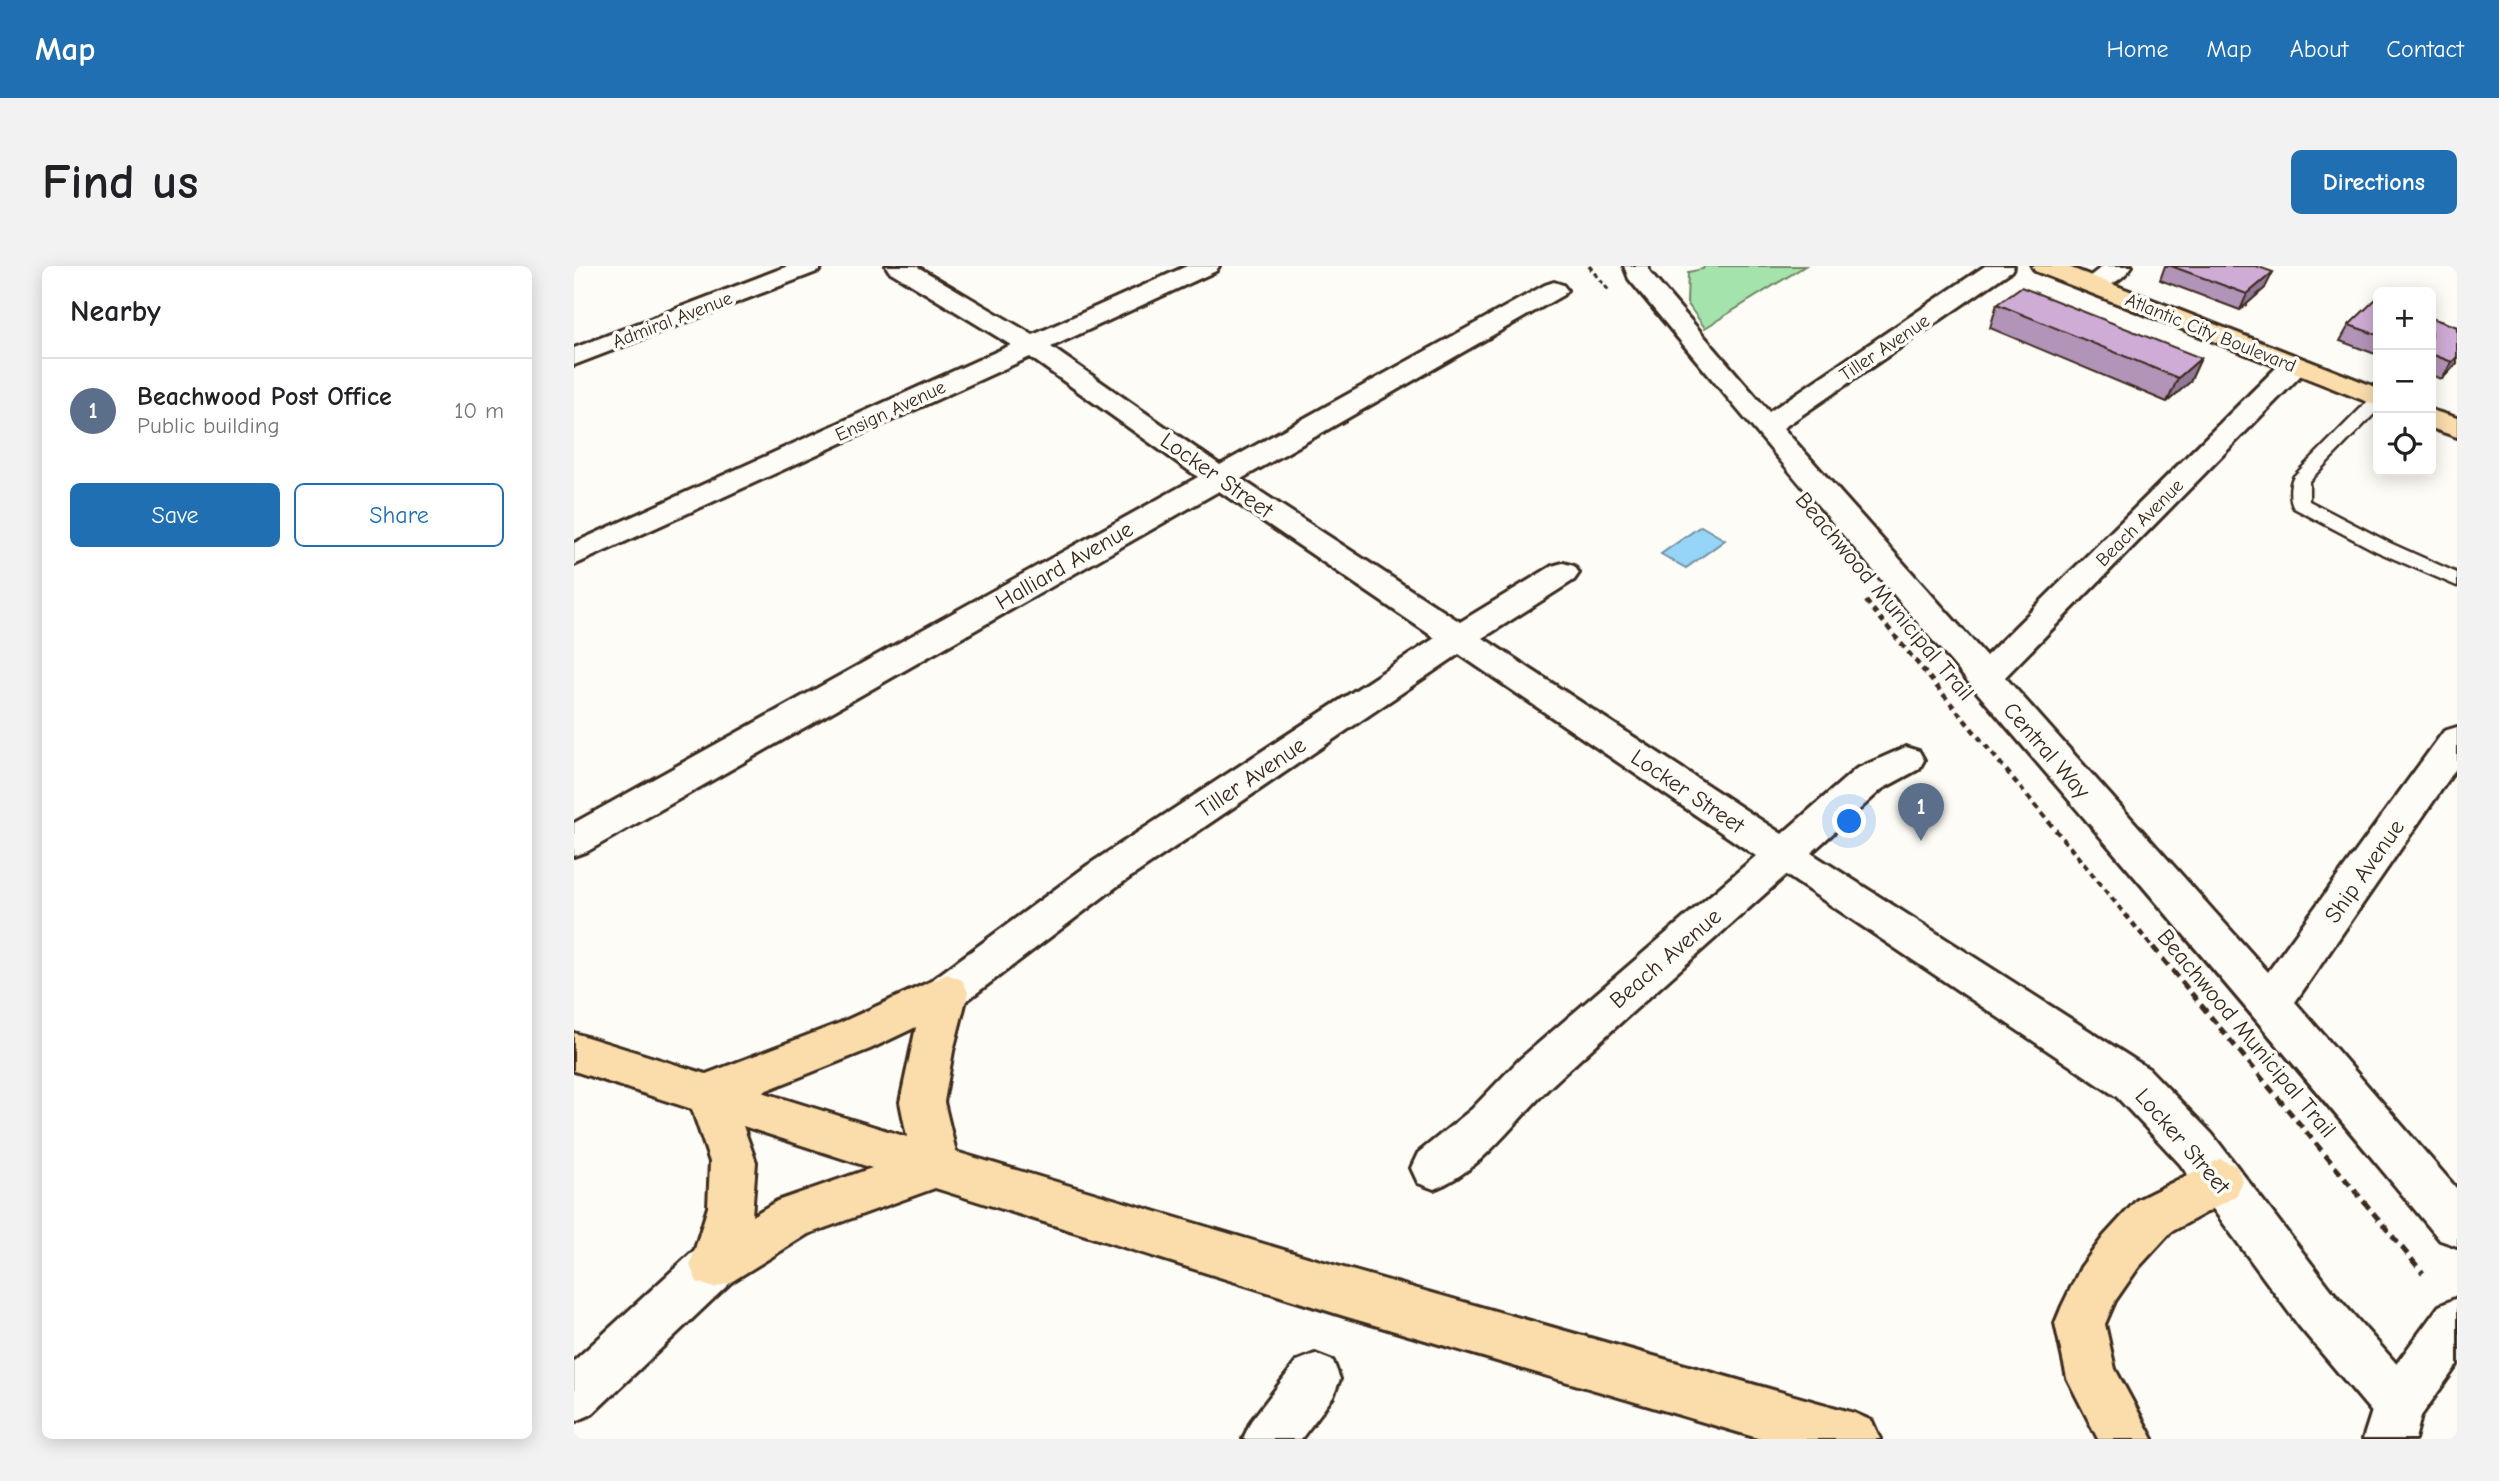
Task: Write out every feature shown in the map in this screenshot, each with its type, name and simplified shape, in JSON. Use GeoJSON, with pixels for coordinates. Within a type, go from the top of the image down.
{"type":"FeatureCollection","features":[{"type":"Feature","properties":{"kind":"main road","name":"Atlantic City Boulevard"},"geometry":{"type":"LineString","coordinates":[[2045,266],[2373,398]]}},
{"type":"Feature","properties":{"kind":"main road"},"geometry":{"type":"LineString","coordinates":[[2436,420],[2457,429]]}},
{"type":"Feature","properties":{"kind":"main road"},"geometry":{"type":"LineString","coordinates":[[709,1093],[855,1036],[947,992]]}},
{"type":"Feature","properties":{"kind":"main road"},"geometry":{"type":"LineString","coordinates":[[936,1167],[922,1102],[931,1051],[947,992]]}},
{"type":"Feature","properties":{"kind":"main road"},"geometry":{"type":"LineString","coordinates":[[574,1052],[936,1167],[1794,1429],[1854,1439]]}},
{"type":"Feature","properties":{"kind":"main road"},"geometry":{"type":"LineString","coordinates":[[709,1093],[733,1162],[731,1208],[714,1265]]}},
{"type":"Feature","properties":{"kind":"main road"},"geometry":{"type":"LineString","coordinates":[[714,1265],[794,1217],[936,1167]]}},
{"type":"Feature","properties":{"kind":"main road"},"geometry":{"type":"LineString","coordinates":[[2127,1439],[2092,1378],[2080,1323],[2098,1284],[2121,1252],[2154,1216],[2220,1181]]}},
{"type":"Feature","properties":{"kind":"street","name":"Admiral Avenue"},"geometry":{"type":"LineString","coordinates":[[574,357],[810,266]]}},
{"type":"Feature","properties":{"kind":"street","name":"Locker Street"},"geometry":{"type":"LineString","coordinates":[[898,266],[1030,345],[1219,477],[1459,638],[2133,1083],[2196,1149],[2316,1309],[2393,1421]]}},
{"type":"Feature","properties":{"kind":"street","name":"Ensign Avenue"},"geometry":{"type":"LineString","coordinates":[[574,555],[1207,266]]}},
{"type":"Feature","properties":{"kind":"street","name":"Tiller Avenue"},"geometry":{"type":"LineString","coordinates":[[1766,427],[2001,266]]}},
{"type":"Feature","properties":{"kind":"street"},"geometry":{"type":"LineString","coordinates":[[2093,284],[2120,266]]}},
{"type":"Feature","properties":{"kind":"street","name":"Central Way"},"geometry":{"type":"LineString","coordinates":[[1637,270],[1766,427],[2270,1003],[2457,1224]]}},
{"type":"Feature","properties":{"kind":"street","name":"Halliard Avenue"},"geometry":{"type":"LineString","coordinates":[[574,841],[1554,290]]}},
{"type":"Feature","properties":{"kind":"street","name":"Beach Avenue"},"geometry":{"type":"LineString","coordinates":[[1984,678],[2294,366]]}},
{"type":"Feature","properties":{"kind":"street","name":"Tiller Avenue"},"geometry":{"type":"LineString","coordinates":[[947,992],[1102,876],[1459,638],[1563,573]]}},
{"type":"Feature","properties":{"kind":"street","name":"Ship Avenue"},"geometry":{"type":"LineString","coordinates":[[2270,1003],[2457,740]]}},
{"type":"Feature","properties":{"kind":"street","name":"Beach Avenue"},"geometry":{"type":"LineString","coordinates":[[1434,1168],[1488,1123],[1534,1073],[1869,779],[1906,760]]}},
{"type":"Feature","properties":{"kind":"street"},"geometry":{"type":"LineString","coordinates":[[574,1396],[714,1265]]}},
{"type":"Feature","properties":{"kind":"street"},"geometry":{"type":"LineString","coordinates":[[2393,1421],[2457,1323]]}},
{"type":"Feature","properties":{"kind":"street"},"geometry":{"type":"LineString","coordinates":[[1269,1439],[1315,1379]]}},
{"type":"Feature","properties":{"kind":"lane"},"geometry":{"type":"LineString","coordinates":[[2373,405],[2300,480],[2300,504],[2383,547],[2457,580]]}},
{"type":"Feature","properties":{"kind":"path"},"geometry":{"type":"LineString","coordinates":[[1589,266],[1612,295]]}},
{"type":"Feature","properties":{"kind":"path","name":"Beachwood Municipal Trail"},"geometry":{"type":"LineString","coordinates":[[1862,595],[2423,1273]]}},
{"type":"Feature","properties":{"kind":"green space"},"geometry":{"type":"Polygon","coordinates":[[[1704,266],[1805,266],[1705,328],[1687,303],[1688,272],[1703,269],[1704,266]]]}},
{"type":"Feature","properties":{"kind":"water"},"geometry":{"type":"Polygon","coordinates":[[[1701,526],[1725,540],[1686,568],[1661,554],[1701,526]]]}},
{"type":"Feature","properties":{"kind":"building"},"geometry":{"type":"Polygon","coordinates":[[[2171,266],[2256,266],[2273,272],[2247,294],[2171,266]]]}},
{"type":"Feature","properties":{"kind":"building"},"geometry":{"type":"Polygon","coordinates":[[[2021,287],[2201,358],[2178,378],[1997,304],[2021,287]]]}},
{"type":"Feature","properties":{"kind":"building"},"geometry":{"type":"Polygon","coordinates":[[[2373,302],[2373,333],[2349,325],[2373,302]]]}},
{"type":"Feature","properties":{"kind":"building"},"geometry":{"type":"Polygon","coordinates":[[[2436,320],[2457,327],[2457,357],[2452,362],[2436,356],[2436,320]]]}},
{"type":"Feature","properties":{"kind":"place","name":"Beachwood Post Office"},"geometry":{"type":"Point","coordinates":[1921,841]}}]}
